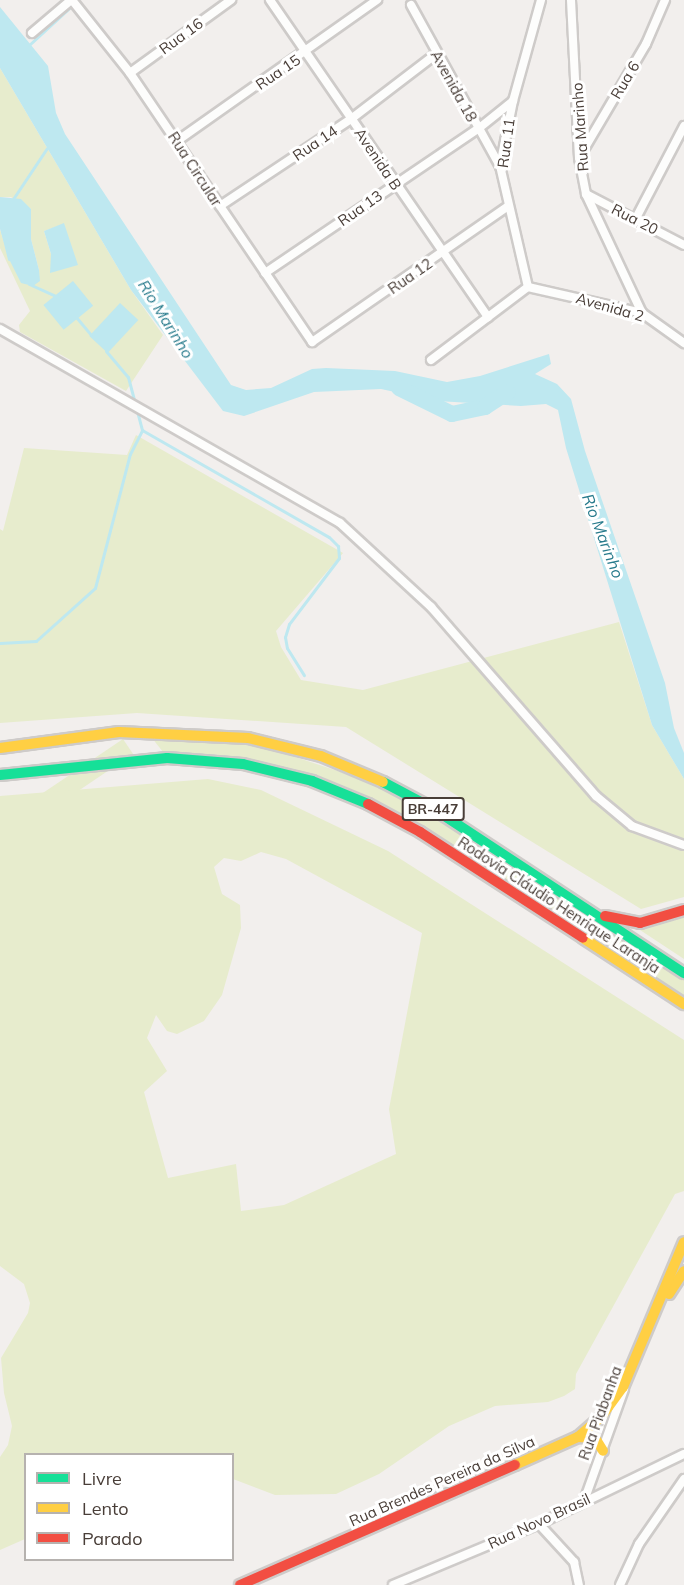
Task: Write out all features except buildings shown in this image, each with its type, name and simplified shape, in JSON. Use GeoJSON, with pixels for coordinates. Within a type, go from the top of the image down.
{"type":"FeatureCollection","features":[{"type":"Feature","properties":{"kind":"main road","name":"Rodovia Cláudio Henrique Laranja"},"geometry":{"type":"LineString","coordinates":[[0,748],[119,732],[149,731],[248,738],[344,765],[434,809],[684,973]]}},
{"type":"Feature","properties":{"kind":"main road","name":"Rodovia Cláudio Henrique Laranja"},"geometry":{"type":"LineString","coordinates":[[0,775],[137,759],[167,758],[267,769],[357,798],[420,832],[684,1004]]}},
{"type":"Feature","properties":{"kind":"main road"},"geometry":{"type":"LineString","coordinates":[[576,903],[631,923],[657,921],[684,910]]}},
{"type":"Feature","properties":{"kind":"main road","name":"Rua Piabanha"},"geometry":{"type":"LineString","coordinates":[[630,1372],[684,1242]]}},
{"type":"Feature","properties":{"kind":"main road","name":"Rua Piabanha"},"geometry":{"type":"LineString","coordinates":[[646,1337],[684,1271]]}},
{"type":"Feature","properties":{"kind":"main road","name":"Rua Brendes Pereira da Silva"},"geometry":{"type":"LineString","coordinates":[[240,1585],[578,1437],[609,1408],[630,1372]]}},
{"type":"Feature","properties":{"kind":"main road"},"geometry":{"type":"LineString","coordinates":[[578,1437],[595,1438],[603,1451]]}},
{"type":"Feature","properties":{"kind":"street","name":"Rua 16"},"geometry":{"type":"LineString","coordinates":[[130,73],[231,0]]}},
{"type":"Feature","properties":{"kind":"street","name":"Avenida B"},"geometry":{"type":"LineString","coordinates":[[270,0],[442,254],[488,317]]}},
{"type":"Feature","properties":{"kind":"street","name":"Rua 15"},"geometry":{"type":"LineString","coordinates":[[177,141],[305,53],[377,0]]}},
{"type":"Feature","properties":{"kind":"street","name":"Rua 11"},"geometry":{"type":"LineString","coordinates":[[528,287],[507,207],[500,166],[513,101],[541,0]]}},
{"type":"Feature","properties":{"kind":"street","name":"Rua Marinho"},"geometry":{"type":"LineString","coordinates":[[571,0],[579,158],[586,194],[642,313]]}},
{"type":"Feature","properties":{"kind":"street","name":"Rua 6"},"geometry":{"type":"LineString","coordinates":[[579,158],[646,44],[665,0]]}},
{"type":"Feature","properties":{"kind":"street","name":"Rua Circular"},"geometry":{"type":"LineString","coordinates":[[74,2],[130,73],[312,342]]}},
{"type":"Feature","properties":{"kind":"street"},"geometry":{"type":"LineString","coordinates":[[33,33],[74,2]]}},
{"type":"Feature","properties":{"kind":"street","name":"Avenida 18"},"geometry":{"type":"LineString","coordinates":[[411,5],[436,54],[500,166]]}},
{"type":"Feature","properties":{"kind":"street","name":"Rua 14"},"geometry":{"type":"LineString","coordinates":[[220,206],[351,119],[436,54]]}},
{"type":"Feature","properties":{"kind":"street","name":"Rua 13"},"geometry":{"type":"LineString","coordinates":[[265,273],[478,129],[513,101]]}},
{"type":"Feature","properties":{"kind":"street"},"geometry":{"type":"LineString","coordinates":[[636,218],[684,126]]}},
{"type":"Feature","properties":{"kind":"street","name":"Rua 20"},"geometry":{"type":"LineString","coordinates":[[586,194],[684,245]]}},
{"type":"Feature","properties":{"kind":"street","name":"Rua 12"},"geometry":{"type":"LineString","coordinates":[[312,342],[507,207]]}},
{"type":"Feature","properties":{"kind":"street"},"geometry":{"type":"LineString","coordinates":[[431,360],[528,287]]}},
{"type":"Feature","properties":{"kind":"street","name":"Avenida 2"},"geometry":{"type":"LineString","coordinates":[[528,287],[642,313],[684,344]]}},
{"type":"Feature","properties":{"kind":"street"},"geometry":{"type":"LineString","coordinates":[[0,329],[340,523],[430,607],[596,796],[632,826],[684,845]]}},
{"type":"Feature","properties":{"kind":"street"},"geometry":{"type":"LineString","coordinates":[[672,333],[684,337]]}},
{"type":"Feature","properties":{"kind":"street","name":"Rua Piabanha"},"geometry":{"type":"LineString","coordinates":[[584,1501],[630,1372]]}},
{"type":"Feature","properties":{"kind":"street","name":"Rua Novo Brasil"},"geometry":{"type":"LineString","coordinates":[[393,1585],[539,1524],[684,1454]]}},
{"type":"Feature","properties":{"kind":"street"},"geometry":{"type":"LineString","coordinates":[[620,1585],[639,1544],[684,1479]]}},
{"type":"Feature","properties":{"kind":"street"},"geometry":{"type":"LineString","coordinates":[[539,1524],[574,1562],[579,1585]]}},
{"type":"Feature","properties":{"kind":"green space"},"geometry":{"type":"Polygon","coordinates":[[[0,68],[131,290],[163,335],[126,391],[20,332],[19,325],[30,311],[0,248],[0,229],[9,259],[39,281],[39,270],[31,239],[31,209],[11,197],[0,197],[0,68]],[[64,224],[44,231],[51,254],[51,273],[64,224]]]}},
{"type":"Feature","properties":{"kind":"green space"},"geometry":{"type":"Polygon","coordinates":[[[136,435],[343,553],[276,631],[281,647],[301,680],[363,690],[619,622],[652,725],[684,779],[684,897],[641,909],[346,727],[137,713],[0,723],[0,529],[3,531],[24,448],[127,455],[136,435]]]}},
{"type":"Feature","properties":{"kind":"green space"},"geometry":{"type":"Polygon","coordinates":[[[152,738],[222,741],[271,749],[365,780],[430,815],[651,957],[643,970],[423,827],[359,793],[268,763],[220,755],[163,752],[152,738]]]}},
{"type":"Feature","properties":{"kind":"green space"},"geometry":{"type":"Polygon","coordinates":[[[123,739],[133,754],[30,823],[20,808],[123,739]]]}},
{"type":"Feature","properties":{"kind":"green space"},"geometry":{"type":"Polygon","coordinates":[[[208,779],[261,790],[388,851],[684,1040],[684,1191],[675,1194],[576,1374],[575,1389],[548,1402],[495,1406],[449,1426],[379,1474],[336,1494],[275,1495],[234,1479],[234,1453],[24,1453],[24,1539],[0,1550],[0,1457],[8,1445],[12,1426],[4,1393],[1,1358],[28,1313],[30,1303],[24,1284],[0,1266],[0,796],[208,779]],[[261,852],[241,861],[224,858],[214,867],[222,894],[240,905],[241,928],[222,995],[204,1021],[177,1034],[167,1031],[156,1015],[147,1038],[167,1071],[144,1092],[168,1178],[236,1164],[241,1211],[284,1205],[396,1154],[389,1109],[422,933],[286,859],[261,852]]]}},
{"type":"Feature","properties":{"kind":"green space"},"geometry":{"type":"Polygon","coordinates":[[[684,913],[684,959],[637,928],[656,925],[684,913]]]}},
{"type":"Feature","properties":{"kind":"green space"},"geometry":{"type":"Polygon","coordinates":[[[657,961],[684,979],[684,997],[649,974],[657,961]]]}},
{"type":"Feature","properties":{"kind":"water"},"geometry":{"type":"Polygon","coordinates":[[[0,7],[48,66],[56,113],[65,134],[231,385],[246,390],[271,388],[312,369],[326,368],[395,371],[447,382],[480,376],[549,354],[551,364],[535,374],[557,384],[571,399],[585,451],[665,683],[674,728],[684,753],[684,779],[652,725],[566,448],[558,410],[546,404],[521,406],[437,401],[381,389],[314,392],[244,416],[223,411],[131,290],[0,68],[0,7]]]}},
{"type":"Feature","properties":{"kind":"water"},"geometry":{"type":"Polygon","coordinates":[[[0,197],[21,199],[31,209],[31,239],[40,281],[33,286],[21,283],[9,259],[0,229],[0,197]]]}},
{"type":"Feature","properties":{"kind":"water"},"geometry":{"type":"Polygon","coordinates":[[[64,223],[78,265],[50,273],[51,254],[44,231],[64,223]]]}},
{"type":"Feature","properties":{"kind":"water"},"geometry":{"type":"Polygon","coordinates":[[[73,281],[93,306],[64,330],[43,305],[73,281]]]}},
{"type":"Feature","properties":{"kind":"water"},"geometry":{"type":"Polygon","coordinates":[[[120,303],[138,320],[108,353],[89,336],[120,303]]]}},
{"type":"Feature","properties":{"kind":"waterway"},"geometry":{"type":"LineString","coordinates":[[29,45],[78,0]]}},
{"type":"Feature","properties":{"kind":"waterway"},"geometry":{"type":"LineString","coordinates":[[13,199],[47,148]]}},
{"type":"Feature","properties":{"kind":"waterway"},"geometry":{"type":"LineString","coordinates":[[2,231],[9,259]]}},
{"type":"Feature","properties":{"kind":"waterway"},"geometry":{"type":"LineString","coordinates":[[29,284],[58,297]]}},
{"type":"Feature","properties":{"kind":"waterway"},"geometry":{"type":"LineString","coordinates":[[76,317],[91,335]]}},
{"type":"Feature","properties":{"kind":"waterway"},"geometry":{"type":"LineString","coordinates":[[106,351],[128,377],[142,430],[329,537],[338,546],[339,558],[289,624],[285,637],[287,648],[304,675]]}},
{"type":"Feature","properties":{"kind":"waterway","name":"Rio Marinho"},"geometry":{"type":"LineString","coordinates":[[399,388],[452,414],[485,407],[508,392]]}},
{"type":"Feature","properties":{"kind":"waterway"},"geometry":{"type":"LineString","coordinates":[[0,643],[36,641],[95,588],[130,454],[142,430]]}},
{"type":"Feature","properties":{"kind":"traffic: fast"},"geometry":{"type":"LineString","coordinates":[[0,775],[167,758],[243,764],[312,781],[368,804]]}},
{"type":"Feature","properties":{"kind":"traffic: fast"},"geometry":{"type":"LineString","coordinates":[[383,782],[434,809],[684,973]]}},
{"type":"Feature","properties":{"kind":"traffic: slow"},"geometry":{"type":"LineString","coordinates":[[0,748],[119,732],[248,738],[321,756],[383,782]]}},
{"type":"Feature","properties":{"kind":"traffic: slow"},"geometry":{"type":"LineString","coordinates":[[583,938],[684,1004]]}},
{"type":"Feature","properties":{"kind":"traffic: slow"},"geometry":{"type":"LineString","coordinates":[[515,1465],[578,1437],[601,1417],[623,1387],[684,1242]]}},
{"type":"Feature","properties":{"kind":"traffic: slow"},"geometry":{"type":"LineString","coordinates":[[669,1294],[684,1271]]}},
{"type":"Feature","properties":{"kind":"traffic: slow"},"geometry":{"type":"LineString","coordinates":[[578,1437],[595,1438],[603,1451]]}},
{"type":"Feature","properties":{"kind":"traffic: jam"},"geometry":{"type":"LineString","coordinates":[[368,804],[420,832],[583,938]]}},
{"type":"Feature","properties":{"kind":"traffic: jam"},"geometry":{"type":"LineString","coordinates":[[605,916],[640,923],[684,910]]}},
{"type":"Feature","properties":{"kind":"traffic: jam"},"geometry":{"type":"LineString","coordinates":[[240,1585],[515,1465]]}}]}
